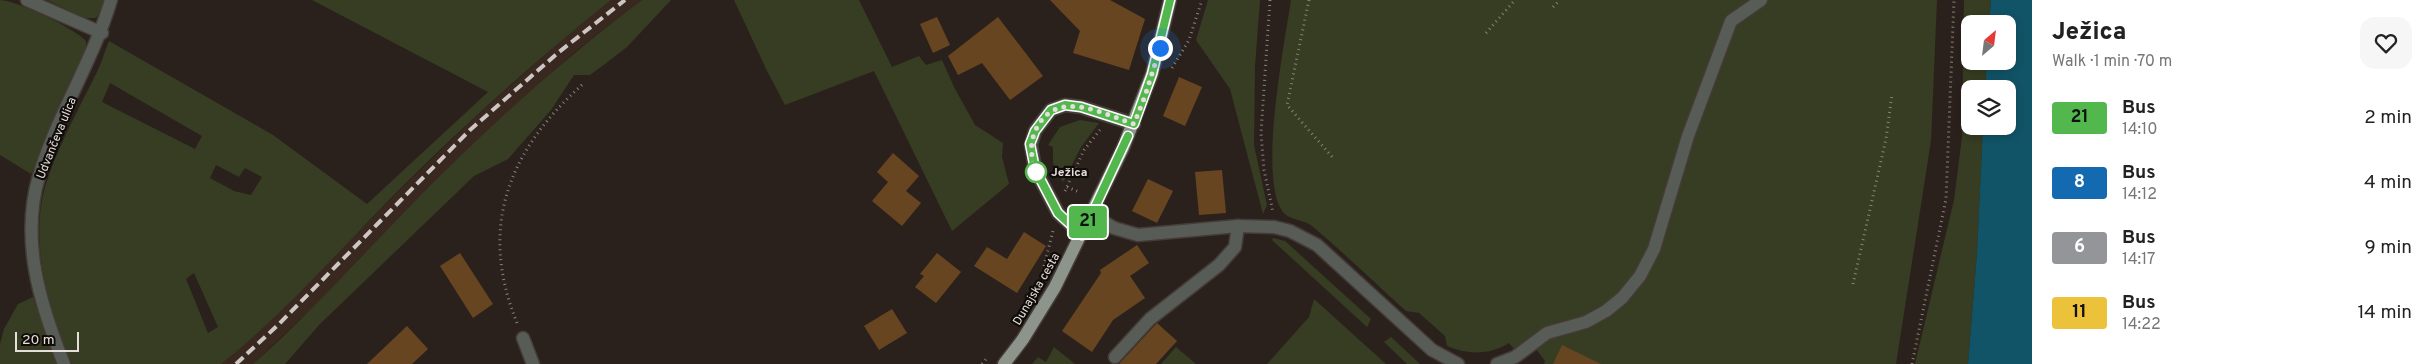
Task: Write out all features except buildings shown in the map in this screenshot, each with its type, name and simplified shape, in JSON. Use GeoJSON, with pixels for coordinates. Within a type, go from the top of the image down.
{"type":"FeatureCollection","features":[{"type":"Feature","properties":{"kind":"main road","name":"Dunajska cesta"},"geometry":{"type":"LineString","coordinates":[[1004,364],[1039,314],[1082,235],[1134,124],[1152,74],[1170,0]]}},
{"type":"Feature","properties":{"kind":"street"},"geometry":{"type":"LineString","coordinates":[[27,0],[102,32]]}},
{"type":"Feature","properties":{"kind":"street","name":"Udvančeva ulica"},"geometry":{"type":"LineString","coordinates":[[64,364],[47,322],[34,271],[32,225],[39,177],[53,139],[102,32],[111,0]]}},
{"type":"Feature","properties":{"kind":"street"},"geometry":{"type":"LineString","coordinates":[[1497,364],[1515,357],[1547,333],[1586,322],[1606,311],[1622,298],[1640,276],[1654,249],[1688,136],[1731,21],[1761,0]]}},
{"type":"Feature","properties":{"kind":"street"},"geometry":{"type":"LineString","coordinates":[[1082,235],[1058,213],[1035,169],[1030,144],[1035,131],[1051,110],[1065,105],[1081,107],[1134,124]]}},
{"type":"Feature","properties":{"kind":"street"},"geometry":{"type":"LineString","coordinates":[[1092,215],[1106,224],[1138,235],[1238,226],[1274,227],[1290,231],[1317,245],[1432,350],[1458,364]]}},
{"type":"Feature","properties":{"kind":"street"},"geometry":{"type":"LineString","coordinates":[[1115,357],[1150,319],[1236,247],[1238,226]]}},
{"type":"Feature","properties":{"kind":"street"},"geometry":{"type":"LineString","coordinates":[[522,338],[533,364]]}},
{"type":"Feature","properties":{"kind":"path"},"geometry":{"type":"LineString","coordinates":[[1270,0],[1261,133],[1264,170],[1273,206],[1274,227]]}},
{"type":"Feature","properties":{"kind":"path"},"geometry":{"type":"LineString","coordinates":[[1309,0],[1287,104],[1334,159]]}},
{"type":"Feature","properties":{"kind":"path"},"geometry":{"type":"LineString","coordinates":[[1486,33],[1515,0]]}},
{"type":"Feature","properties":{"kind":"path"},"geometry":{"type":"LineString","coordinates":[[1553,7],[1560,0]]}},
{"type":"Feature","properties":{"kind":"path"},"geometry":{"type":"LineString","coordinates":[[1912,364],[1946,200],[1954,0]]}},
{"type":"Feature","properties":{"kind":"path"},"geometry":{"type":"LineString","coordinates":[[522,338],[504,282],[498,249],[501,210],[523,156],[542,127],[563,101],[583,84]]}},
{"type":"Feature","properties":{"kind":"path"},"geometry":{"type":"LineString","coordinates":[[1853,284],[1886,140],[1892,94]]}},
{"type":"Feature","properties":{"kind":"path"},"geometry":{"type":"LineString","coordinates":[[1062,196],[1084,150],[1102,127]]}},
{"type":"Feature","properties":{"kind":"path"},"geometry":{"type":"LineString","coordinates":[[1067,186],[1079,192]]}},
{"type":"Feature","properties":{"kind":"shaded area"},"geometry":{"type":"Polygon","coordinates":[[[611,0],[642,0],[577,50],[455,162],[321,300],[253,364],[221,364],[288,302],[468,124],[560,41],[611,0]]]}},
{"type":"Feature","properties":{"kind":"green space"},"geometry":{"type":"Polygon","coordinates":[[[0,0],[19,5],[45,16],[70,29],[86,41],[86,52],[31,174],[0,155],[0,0]]]}},
{"type":"Feature","properties":{"kind":"green space"},"geometry":{"type":"Polygon","coordinates":[[[47,0],[105,0],[103,8],[96,18],[85,18],[47,0]]]}},
{"type":"Feature","properties":{"kind":"green space"},"geometry":{"type":"Polygon","coordinates":[[[312,0],[611,0],[508,87],[459,132],[387,202],[295,297],[221,364],[72,364],[56,322],[44,277],[40,254],[39,231],[41,209],[45,187],[55,158],[97,72],[109,41],[273,135],[367,204],[488,92],[312,0]],[[110,83],[102,102],[195,149],[202,136],[110,83]],[[216,165],[210,178],[234,191],[251,195],[262,177],[245,168],[239,177],[216,165]],[[194,273],[186,279],[208,333],[218,327],[194,273]]]}},
{"type":"Feature","properties":{"kind":"green space"},"geometry":{"type":"Polygon","coordinates":[[[642,0],[671,0],[627,47],[590,75],[574,75],[551,110],[508,159],[474,176],[320,324],[285,364],[253,364],[295,325],[416,200],[497,121],[554,71],[642,0]]]}},
{"type":"Feature","properties":{"kind":"green space"},"geometry":{"type":"Polygon","coordinates":[[[734,0],[859,0],[892,67],[919,56],[926,65],[942,60],[954,87],[975,125],[1003,143],[1002,157],[1009,184],[952,231],[874,71],[785,105],[734,0]]]}},
{"type":"Feature","properties":{"kind":"green space"},"geometry":{"type":"Polygon","coordinates":[[[1208,0],[1260,0],[1255,66],[1254,145],[1267,205],[1263,214],[1230,89],[1196,40],[1208,0]]]}},
{"type":"Feature","properties":{"kind":"green space"},"geometry":{"type":"Polygon","coordinates":[[[1291,0],[1937,0],[1931,141],[1896,364],[1544,364],[1545,361],[1533,345],[1519,355],[1509,343],[1487,352],[1463,351],[1447,346],[1445,336],[1419,313],[1406,311],[1312,226],[1285,214],[1277,198],[1273,175],[1275,112],[1291,0]]]}},
{"type":"Feature","properties":{"kind":"green space"},"geometry":{"type":"Polygon","coordinates":[[[1964,0],[1991,0],[1990,15],[1964,15],[1964,0]]]}},
{"type":"Feature","properties":{"kind":"green space"},"geometry":{"type":"Polygon","coordinates":[[[1963,70],[1986,70],[1986,80],[1963,80],[1963,70]]]}},
{"type":"Feature","properties":{"kind":"green space"},"geometry":{"type":"Polygon","coordinates":[[[1080,120],[1099,123],[1081,147],[1064,181],[1062,181],[1053,163],[1053,147],[1048,145],[1060,127],[1080,120]]]}},
{"type":"Feature","properties":{"kind":"green space"},"geometry":{"type":"Polygon","coordinates":[[[1962,135],[1983,135],[1977,253],[1968,364],[1915,364],[1954,200],[1962,135]]]}},
{"type":"Feature","properties":{"kind":"green space"},"geometry":{"type":"Polygon","coordinates":[[[1273,238],[1285,241],[1371,319],[1367,327],[1272,240],[1273,238]]]}},
{"type":"Feature","properties":{"kind":"green space"},"geometry":{"type":"Polygon","coordinates":[[[33,297],[56,364],[0,364],[0,344],[4,329],[18,304],[33,297]]]}},
{"type":"Feature","properties":{"kind":"green space"},"geometry":{"type":"Polygon","coordinates":[[[1314,299],[1386,364],[1267,364],[1309,317],[1314,299]]]}},
{"type":"Feature","properties":{"kind":"green space"},"geometry":{"type":"Polygon","coordinates":[[[1391,337],[1420,364],[1407,364],[1384,342],[1391,337]]]}},
{"type":"Feature","properties":{"kind":"green space"},"geometry":{"type":"Polygon","coordinates":[[[1054,347],[1075,364],[1032,364],[1038,357],[1046,362],[1054,347]]]}},
{"type":"Feature","properties":{"kind":"green space"},"geometry":{"type":"Polygon","coordinates":[[[1176,347],[1196,364],[1161,364],[1176,347]]]}},
{"type":"Feature","properties":{"kind":"water"},"geometry":{"type":"Polygon","coordinates":[[[1991,0],[2032,0],[2032,364],[1968,364],[1977,253],[1983,135],[2016,135],[2016,80],[1986,80],[1986,70],[2016,70],[2016,15],[1990,15],[1991,0]]]}},
{"type":"Feature","properties":{"kind":"railway"},"geometry":{"type":"LineString","coordinates":[[236,364],[278,325],[470,130],[559,52],[625,0]]}},
{"type":"Feature","properties":{"kind":"bus line","name":"21"},"geometry":{"type":"LineString","coordinates":[[1128,136],[1082,235],[1058,213],[1051,203],[1035,169],[1031,157],[1030,144],[1042,119],[1051,110],[1065,105],[1081,107],[1134,124],[1160,48],[1170,0]]}},
{"type":"Feature","properties":{"kind":"place","name":"Ježica"},"geometry":{"type":"Point","coordinates":[1036,172]}},
{"type":"Feature","properties":{"kind":"route"},"geometry":{"type":"LineString","coordinates":[[1036,172],[1031,157],[1030,144],[1042,119],[1051,110],[1065,105],[1081,107],[1134,124],[1160,48]]}}]}
